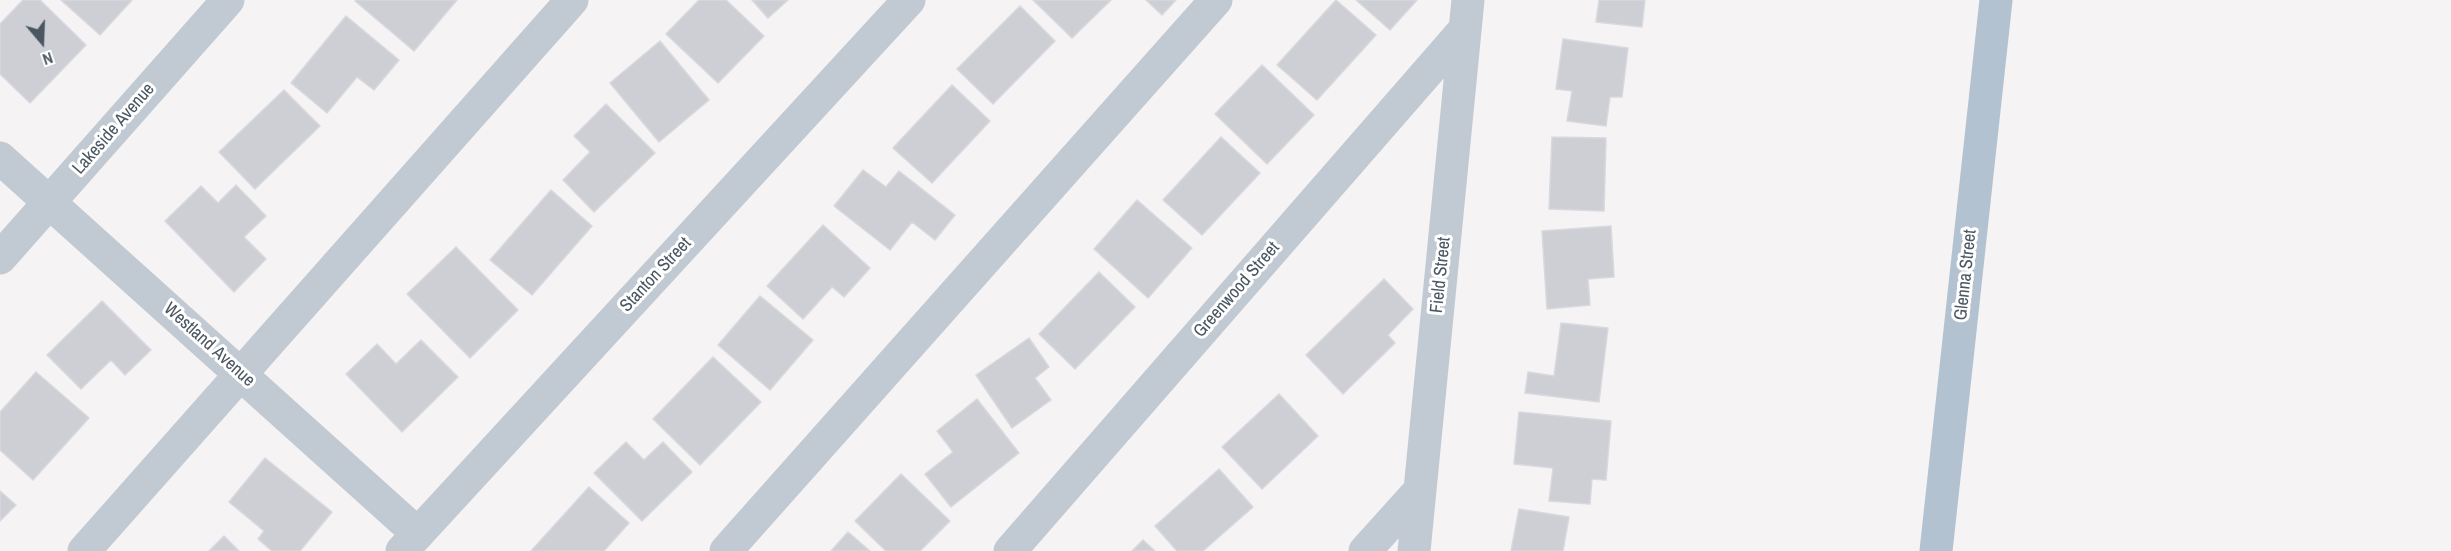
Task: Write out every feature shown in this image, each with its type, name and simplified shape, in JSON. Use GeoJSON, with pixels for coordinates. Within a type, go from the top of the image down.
{"type":"FeatureCollection","features":[{"type":"Feature","properties":{"kind":"main road","name":"Glenna Street"},"geometry":{"type":"LineString","coordinates":[[1936,551],[1996,0]]}},
{"type":"Feature","properties":{"kind":"street","name":"Lakeside Avenue"},"geometry":{"type":"LineString","coordinates":[[0,258],[228,0]]}},
{"type":"Feature","properties":{"kind":"street"},"geometry":{"type":"LineString","coordinates":[[84,551],[573,0]]}},
{"type":"Feature","properties":{"kind":"street","name":"Stanton Street"},"geometry":{"type":"LineString","coordinates":[[410,542],[909,0]]}},
{"type":"Feature","properties":{"kind":"street"},"geometry":{"type":"LineString","coordinates":[[726,551],[1216,0]]}},
{"type":"Feature","properties":{"kind":"street","name":"Field Street"},"geometry":{"type":"LineString","coordinates":[[1414,551],[1466,14]]}},
{"type":"Feature","properties":{"kind":"street","name":"Greenwood Street"},"geometry":{"type":"LineString","coordinates":[[1010,551],[1466,14]]}},
{"type":"Feature","properties":{"kind":"street","name":"Westland Avenue"},"geometry":{"type":"LineString","coordinates":[[0,158],[241,374],[410,542]]}},
{"type":"Feature","properties":{"kind":"street"},"geometry":{"type":"LineString","coordinates":[[1365,551],[1420,490]]}},
{"type":"Feature","properties":{"kind":"building"},"geometry":{"type":"Polygon","coordinates":[[[23,0],[40,0],[86,45],[30,103],[0,74],[0,24],[23,0]]]}},
{"type":"Feature","properties":{"kind":"building"},"geometry":{"type":"Polygon","coordinates":[[[61,0],[132,0],[100,35],[61,0]]]}},
{"type":"Feature","properties":{"kind":"building"},"geometry":{"type":"Polygon","coordinates":[[[457,0],[414,51],[355,1],[457,0]]]}},
{"type":"Feature","properties":{"kind":"building"},"geometry":{"type":"Polygon","coordinates":[[[699,0],[726,0],[764,36],[718,83],[666,34],[699,0]]]}},
{"type":"Feature","properties":{"kind":"building"},"geometry":{"type":"Polygon","coordinates":[[[752,0],[788,0],[768,18],[752,0]]]}},
{"type":"Feature","properties":{"kind":"building"},"geometry":{"type":"Polygon","coordinates":[[[1033,0],[1111,0],[1072,38],[1033,0]]]}},
{"type":"Feature","properties":{"kind":"building"},"geometry":{"type":"Polygon","coordinates":[[[1146,0],[1176,0],[1162,15],[1146,0]]]}},
{"type":"Feature","properties":{"kind":"building"},"geometry":{"type":"Polygon","coordinates":[[[1336,0],[1376,35],[1317,100],[1277,65],[1336,0]]]}},
{"type":"Feature","properties":{"kind":"building"},"geometry":{"type":"Polygon","coordinates":[[[1356,0],[1417,0],[1390,30],[1356,0]]]}},
{"type":"Feature","properties":{"kind":"building"},"geometry":{"type":"Polygon","coordinates":[[[1599,0],[1645,0],[1642,27],[1596,22],[1599,0]]]}},
{"type":"Feature","properties":{"kind":"building"},"geometry":{"type":"Polygon","coordinates":[[[1020,6],[1055,41],[993,104],[957,69],[1020,6]]]}},
{"type":"Feature","properties":{"kind":"building"},"geometry":{"type":"Polygon","coordinates":[[[346,16],[399,60],[374,90],[357,77],[327,113],[291,83],[346,16]]]}},
{"type":"Feature","properties":{"kind":"building"},"geometry":{"type":"Polygon","coordinates":[[[1563,39],[1628,48],[1622,97],[1610,97],[1606,126],[1567,121],[1572,91],[1556,89],[1563,39]]]}},
{"type":"Feature","properties":{"kind":"building"},"geometry":{"type":"Polygon","coordinates":[[[660,41],[709,100],[659,142],[610,83],[660,41]]]}},
{"type":"Feature","properties":{"kind":"building"},"geometry":{"type":"Polygon","coordinates":[[[1262,65],[1314,115],[1267,164],[1215,114],[1262,65]]]}},
{"type":"Feature","properties":{"kind":"building"},"geometry":{"type":"Polygon","coordinates":[[[952,85],[990,121],[932,183],[893,148],[952,85]]]}},
{"type":"Feature","properties":{"kind":"building"},"geometry":{"type":"Polygon","coordinates":[[[284,90],[320,126],[255,189],[219,152],[284,90]]]}},
{"type":"Feature","properties":{"kind":"building"},"geometry":{"type":"Polygon","coordinates":[[[606,104],[655,153],[594,212],[563,180],[590,152],[574,136],[606,104]]]}},
{"type":"Feature","properties":{"kind":"building"},"geometry":{"type":"Polygon","coordinates":[[[1221,137],[1260,173],[1202,235],[1163,200],[1221,137]]]}},
{"type":"Feature","properties":{"kind":"building"},"geometry":{"type":"Polygon","coordinates":[[[1552,137],[1606,138],[1604,211],[1549,209],[1552,137]]]}},
{"type":"Feature","properties":{"kind":"building"},"geometry":{"type":"Polygon","coordinates":[[[863,170],[886,187],[899,171],[955,215],[935,240],[912,222],[890,250],[834,206],[863,170]]]}},
{"type":"Feature","properties":{"kind":"building"},"geometry":{"type":"Polygon","coordinates":[[[236,185],[266,216],[244,237],[266,259],[234,292],[165,221],[201,186],[218,203],[236,185]]]}},
{"type":"Feature","properties":{"kind":"building"},"geometry":{"type":"Polygon","coordinates":[[[551,190],[592,226],[532,295],[490,260],[551,190]]]}},
{"type":"Feature","properties":{"kind":"building"},"geometry":{"type":"Polygon","coordinates":[[[1137,200],[1192,248],[1148,298],[1094,249],[1137,200]]]}},
{"type":"Feature","properties":{"kind":"building"},"geometry":{"type":"Polygon","coordinates":[[[823,225],[870,268],[844,297],[832,287],[803,319],[767,286],[823,225]]]}},
{"type":"Feature","properties":{"kind":"building"},"geometry":{"type":"Polygon","coordinates":[[[1611,226],[1614,277],[1588,279],[1590,305],[1547,309],[1542,231],[1611,226]]]}},
{"type":"Feature","properties":{"kind":"building"},"geometry":{"type":"Polygon","coordinates":[[[456,247],[518,310],[470,358],[407,294],[456,247]]]}},
{"type":"Feature","properties":{"kind":"building"},"geometry":{"type":"Polygon","coordinates":[[[1099,272],[1135,307],[1075,369],[1039,334],[1099,272]]]}},
{"type":"Feature","properties":{"kind":"building"},"geometry":{"type":"Polygon","coordinates":[[[1384,279],[1413,309],[1388,335],[1395,343],[1343,394],[1306,355],[1384,279]]]}},
{"type":"Feature","properties":{"kind":"building"},"geometry":{"type":"Polygon","coordinates":[[[760,296],[813,340],[770,390],[718,345],[760,296]]]}},
{"type":"Feature","properties":{"kind":"building"},"geometry":{"type":"Polygon","coordinates":[[[102,301],[151,350],[125,375],[111,360],[81,389],[47,355],[102,301]]]}},
{"type":"Feature","properties":{"kind":"building"},"geometry":{"type":"Polygon","coordinates":[[[1561,323],[1608,328],[1599,402],[1525,393],[1528,372],[1554,376],[1561,323]]]}},
{"type":"Feature","properties":{"kind":"building"},"geometry":{"type":"Polygon","coordinates":[[[1029,338],[1049,367],[1035,378],[1051,400],[1012,428],[976,375],[1029,338]]]}},
{"type":"Feature","properties":{"kind":"building"},"geometry":{"type":"Polygon","coordinates":[[[421,340],[458,377],[402,432],[346,374],[377,344],[396,364],[421,340]]]}},
{"type":"Feature","properties":{"kind":"building"},"geometry":{"type":"Polygon","coordinates":[[[713,357],[761,402],[700,465],[653,419],[713,357]]]}},
{"type":"Feature","properties":{"kind":"building"},"geometry":{"type":"Polygon","coordinates":[[[36,372],[89,418],[33,480],[0,450],[0,412],[36,372]]]}},
{"type":"Feature","properties":{"kind":"building"},"geometry":{"type":"Polygon","coordinates":[[[1279,394],[1318,436],[1262,489],[1222,447],[1279,394]]]}},
{"type":"Feature","properties":{"kind":"building"},"geometry":{"type":"Polygon","coordinates":[[[977,399],[1019,453],[951,507],[925,474],[953,452],[937,431],[977,399]]]}},
{"type":"Feature","properties":{"kind":"building"},"geometry":{"type":"Polygon","coordinates":[[[1519,412],[1611,421],[1606,480],[1592,479],[1590,504],[1549,501],[1553,468],[1514,464],[1519,412]]]}},
{"type":"Feature","properties":{"kind":"building"},"geometry":{"type":"Polygon","coordinates":[[[626,442],[644,460],[663,442],[692,472],[642,521],[594,473],[626,442]]]}},
{"type":"Feature","properties":{"kind":"building"},"geometry":{"type":"Polygon","coordinates":[[[265,458],[332,512],[300,551],[272,551],[258,539],[264,531],[229,502],[265,458]]]}},
{"type":"Feature","properties":{"kind":"building"},"geometry":{"type":"Polygon","coordinates":[[[1219,469],[1253,507],[1203,551],[1177,551],[1155,526],[1219,469]]]}},
{"type":"Feature","properties":{"kind":"building"},"geometry":{"type":"Polygon","coordinates":[[[901,474],[950,521],[920,551],[886,551],[855,521],[901,474]]]}},
{"type":"Feature","properties":{"kind":"building"},"geometry":{"type":"Polygon","coordinates":[[[589,487],[629,523],[604,551],[531,551],[589,487]]]}},
{"type":"Feature","properties":{"kind":"building"},"geometry":{"type":"Polygon","coordinates":[[[0,491],[16,505],[0,521],[0,491]]]}},
{"type":"Feature","properties":{"kind":"building"},"geometry":{"type":"Polygon","coordinates":[[[1519,509],[1569,517],[1563,551],[1511,551],[1519,509]]]}},
{"type":"Feature","properties":{"kind":"building"},"geometry":{"type":"Polygon","coordinates":[[[848,532],[870,551],[831,551],[848,532]]]}},
{"type":"Feature","properties":{"kind":"building"},"geometry":{"type":"Polygon","coordinates":[[[224,536],[239,551],[209,551],[224,536]]]}},
{"type":"Feature","properties":{"kind":"building"},"geometry":{"type":"Polygon","coordinates":[[[1143,540],[1155,551],[1132,551],[1143,540]]]}}]}
